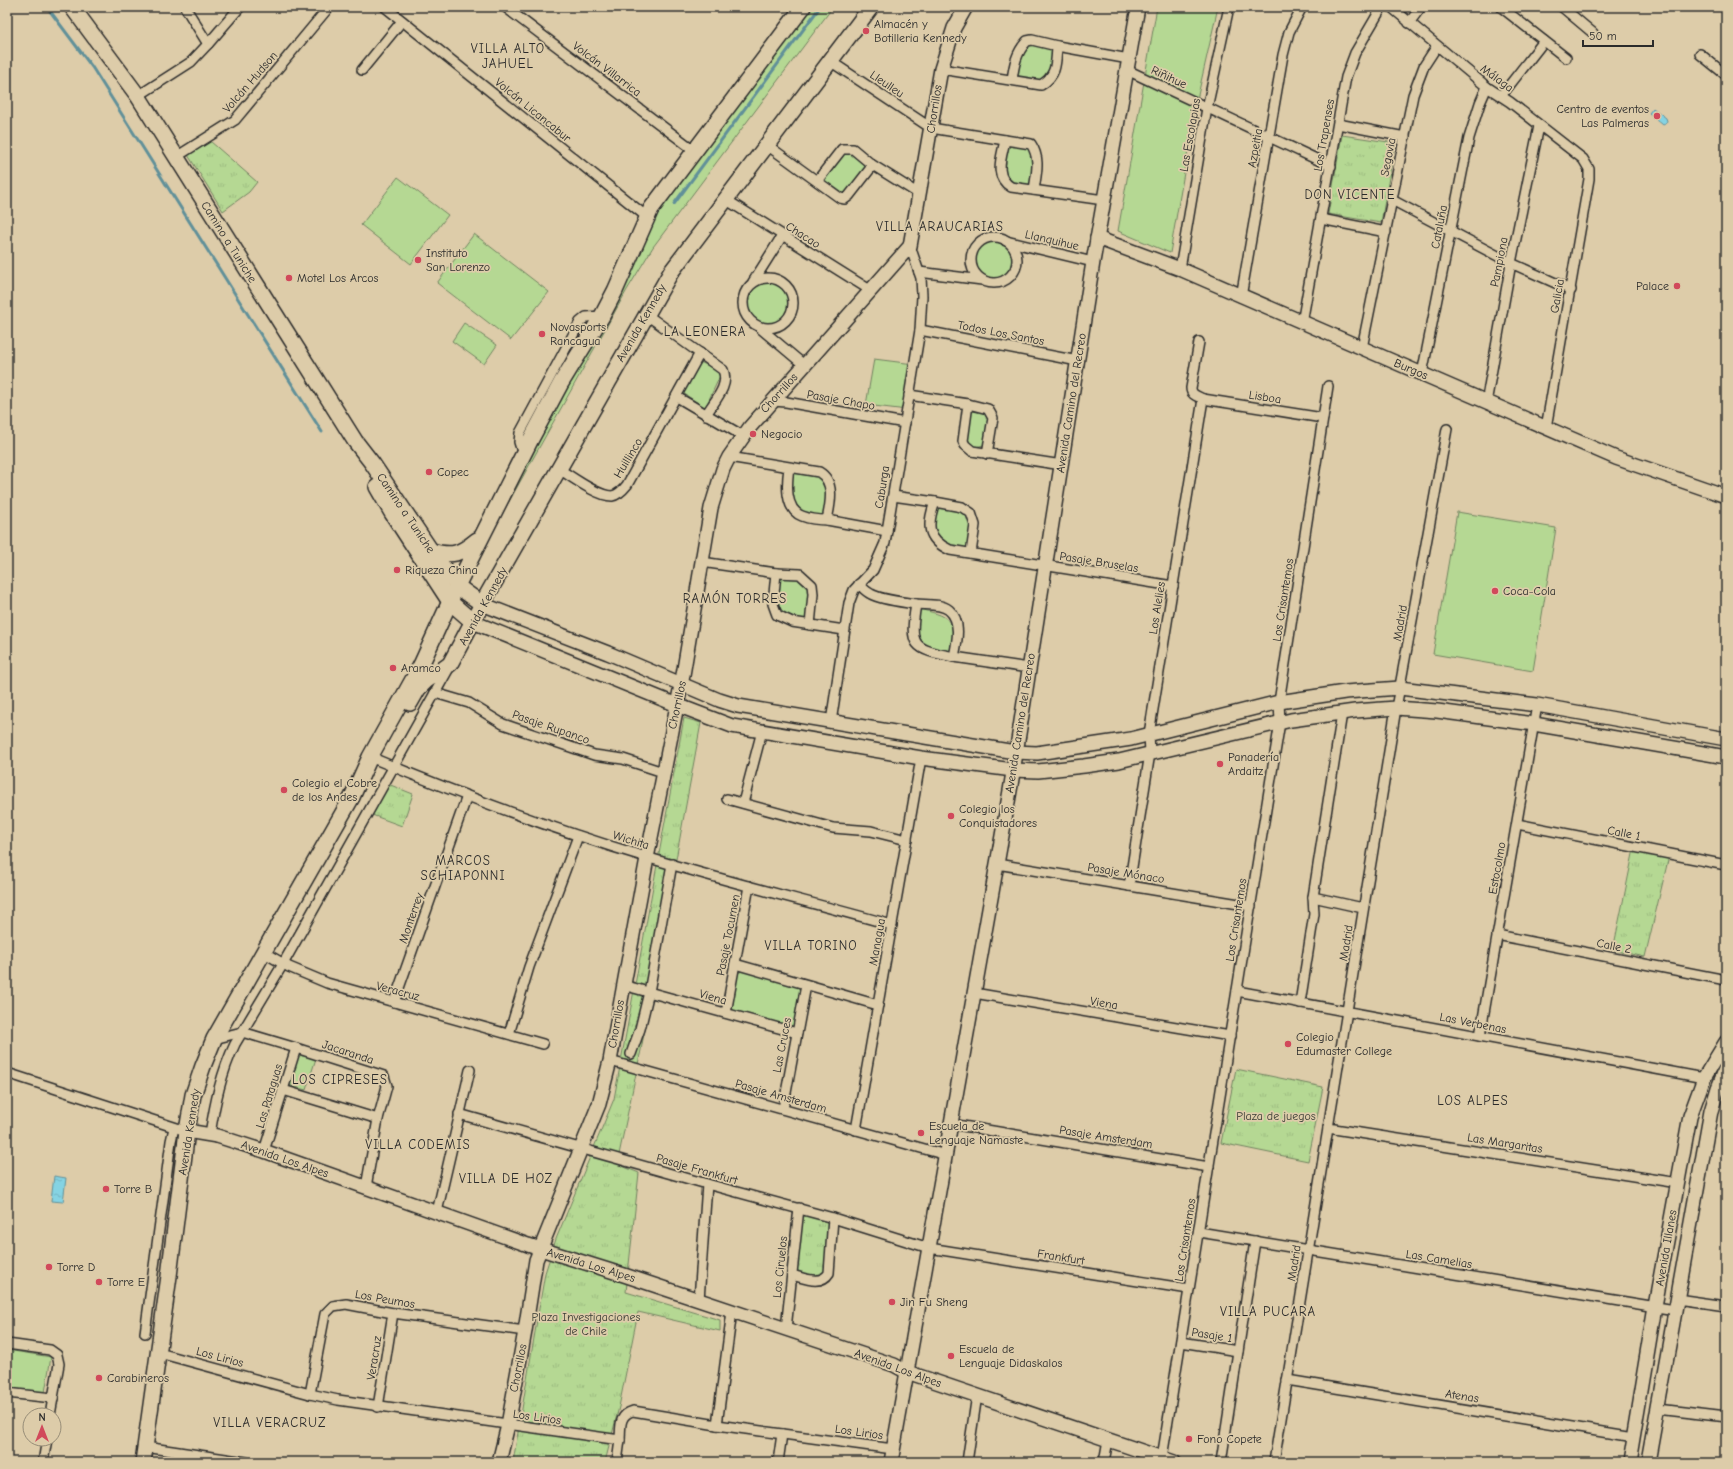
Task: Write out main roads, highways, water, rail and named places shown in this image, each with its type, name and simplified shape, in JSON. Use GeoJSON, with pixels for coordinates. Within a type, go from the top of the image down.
{"type":"FeatureCollection","features":[{"type":"Feature","properties":{"kind":"main road","name":"Camino a Tuniche"},"geometry":{"type":"LineString","coordinates":[[72,7],[138,96],[355,441],[372,463],[431,551],[457,586],[482,604]]}},
{"type":"Feature","properties":{"kind":"main road","name":"Avenida Kennedy"},"geometry":{"type":"LineString","coordinates":[[374,759],[421,665],[481,537],[562,383],[602,316],[615,291],[647,216],[656,201],[803,7]]}},
{"type":"Feature","properties":{"kind":"main road","name":"Avenida Kennedy"},"geometry":{"type":"LineString","coordinates":[[144,1455],[173,1240],[181,1129],[202,1066],[214,1039],[374,759],[418,689],[426,681],[450,664],[482,604],[671,272],[871,7]]}},
{"type":"Feature","properties":{"kind":"main road","name":"Camino a Tuniche"},"geometry":{"type":"LineString","coordinates":[[355,441],[370,474],[392,513],[450,602],[473,622]]}},
{"type":"Feature","properties":{"kind":"main road"},"geometry":{"type":"LineString","coordinates":[[431,551],[443,554],[460,553],[481,537]]}},
{"type":"Feature","properties":{"kind":"water","name":"Centro de eventos Las Palmeras"},"geometry":{"type":"Polygon","coordinates":[[[1653,108],[1666,118],[1667,121],[1665,124],[1663,125],[1649,113],[1653,108]]]}},
{"type":"Feature","properties":{"kind":"water"},"geometry":{"type":"Polygon","coordinates":[[[54,1176],[66,1178],[63,1202],[51,1201],[54,1176]]]}},
{"type":"Feature","properties":{"kind":"waterway"},"geometry":{"type":"LineString","coordinates":[[47,7],[92,67],[322,432]]}},
{"type":"Feature","properties":{"kind":"waterway"},"geometry":{"type":"LineString","coordinates":[[674,204],[820,7]]}},
{"type":"Feature","properties":{"kind":"place","name":"Almacén y Botilleria Kennedy"},"geometry":{"type":"Point","coordinates":[866,31]}},
{"type":"Feature","properties":{"kind":"place","name":"Centro de eventos Las Palmeras"},"geometry":{"type":"Point","coordinates":[1657,116]}},
{"type":"Feature","properties":{"kind":"place","name":"Instituto San Lorenzo"},"geometry":{"type":"Point","coordinates":[418,260]}},
{"type":"Feature","properties":{"kind":"place","name":"Motel Los Arcos"},"geometry":{"type":"Point","coordinates":[289,278]}},
{"type":"Feature","properties":{"kind":"place","name":"Palace"},"geometry":{"type":"Point","coordinates":[1677,286]}},
{"type":"Feature","properties":{"kind":"place","name":"Novasports Rancagua"},"geometry":{"type":"Point","coordinates":[542,334]}},
{"type":"Feature","properties":{"kind":"place","name":"Negocio"},"geometry":{"type":"Point","coordinates":[753,434]}},
{"type":"Feature","properties":{"kind":"place","name":"Copec"},"geometry":{"type":"Point","coordinates":[429,472]}},
{"type":"Feature","properties":{"kind":"place","name":"Riqueza China"},"geometry":{"type":"Point","coordinates":[397,570]}},
{"type":"Feature","properties":{"kind":"place","name":"Coca-Cola"},"geometry":{"type":"Point","coordinates":[1495,591]}},
{"type":"Feature","properties":{"kind":"place","name":"Aramco"},"geometry":{"type":"Point","coordinates":[393,668]}},
{"type":"Feature","properties":{"kind":"place","name":"Panadería Ardaitz"},"geometry":{"type":"Point","coordinates":[1220,764]}},
{"type":"Feature","properties":{"kind":"place","name":"Colegio el Cobre de los Andes"},"geometry":{"type":"Point","coordinates":[284,790]}},
{"type":"Feature","properties":{"kind":"place","name":"Colegio los Conquistadores"},"geometry":{"type":"Point","coordinates":[951,816]}},
{"type":"Feature","properties":{"kind":"place","name":"Colegio Edumaster College"},"geometry":{"type":"Point","coordinates":[1288,1044]}},
{"type":"Feature","properties":{"kind":"place","name":"Escuela de Lenguaje Namaste"},"geometry":{"type":"Point","coordinates":[921,1133]}},
{"type":"Feature","properties":{"kind":"place","name":"Torre B"},"geometry":{"type":"Point","coordinates":[106,1189]}},
{"type":"Feature","properties":{"kind":"place","name":"Torre D"},"geometry":{"type":"Point","coordinates":[49,1267]}},
{"type":"Feature","properties":{"kind":"place","name":"Torre E"},"geometry":{"type":"Point","coordinates":[99,1282]}},
{"type":"Feature","properties":{"kind":"place","name":"Jin Fu Sheng"},"geometry":{"type":"Point","coordinates":[892,1302]}},
{"type":"Feature","properties":{"kind":"place","name":"Escuela de Lenguaje Didaskalos"},"geometry":{"type":"Point","coordinates":[951,1356]}},
{"type":"Feature","properties":{"kind":"place","name":"Carabineros"},"geometry":{"type":"Point","coordinates":[99,1378]}},
{"type":"Feature","properties":{"kind":"place","name":"Fono Copete"},"geometry":{"type":"Point","coordinates":[1189,1439]}},
{"type":"Feature","properties":{"kind":"district","name":"VILLA ALTO JAHUEL"},"geometry":{"type":"Point","coordinates":[508,56]}},
{"type":"Feature","properties":{"kind":"district","name":"DON VICENTE"},"geometry":{"type":"Point","coordinates":[1350,194]}},
{"type":"Feature","properties":{"kind":"district","name":"VILLA ARAUCARIAS"},"geometry":{"type":"Point","coordinates":[940,226]}},
{"type":"Feature","properties":{"kind":"district","name":"LA LEONERA"},"geometry":{"type":"Point","coordinates":[705,331]}},
{"type":"Feature","properties":{"kind":"district","name":"RAMÓN TORRES"},"geometry":{"type":"Point","coordinates":[735,598]}},
{"type":"Feature","properties":{"kind":"district","name":"MARCOS SCHIAPONNI"},"geometry":{"type":"Point","coordinates":[463,868]}},
{"type":"Feature","properties":{"kind":"district","name":"VILLA TORINO"},"geometry":{"type":"Point","coordinates":[811,945]}},
{"type":"Feature","properties":{"kind":"district","name":"LOS CIPRESES"},"geometry":{"type":"Point","coordinates":[340,1079]}},
{"type":"Feature","properties":{"kind":"district","name":"LOS ALPES"},"geometry":{"type":"Point","coordinates":[1473,1100]}},
{"type":"Feature","properties":{"kind":"district","name":"VILLA CODEMIS"},"geometry":{"type":"Point","coordinates":[418,1144]}},
{"type":"Feature","properties":{"kind":"district","name":"VILLA DE HOZ"},"geometry":{"type":"Point","coordinates":[506,1178]}},
{"type":"Feature","properties":{"kind":"district","name":"VILLA PUCARA"},"geometry":{"type":"Point","coordinates":[1268,1311]}},
{"type":"Feature","properties":{"kind":"district","name":"VILLA VERACRUZ"},"geometry":{"type":"Point","coordinates":[270,1422]}},
{"type":"Feature","properties":{"kind":"park label","name":"Plaza de juegos"},"geometry":{"type":"Point","coordinates":[1276,1116]}},
{"type":"Feature","properties":{"kind":"park label","name":"Plaza Investigaciones de Chile"},"geometry":{"type":"Point","coordinates":[586,1324]}}]}
